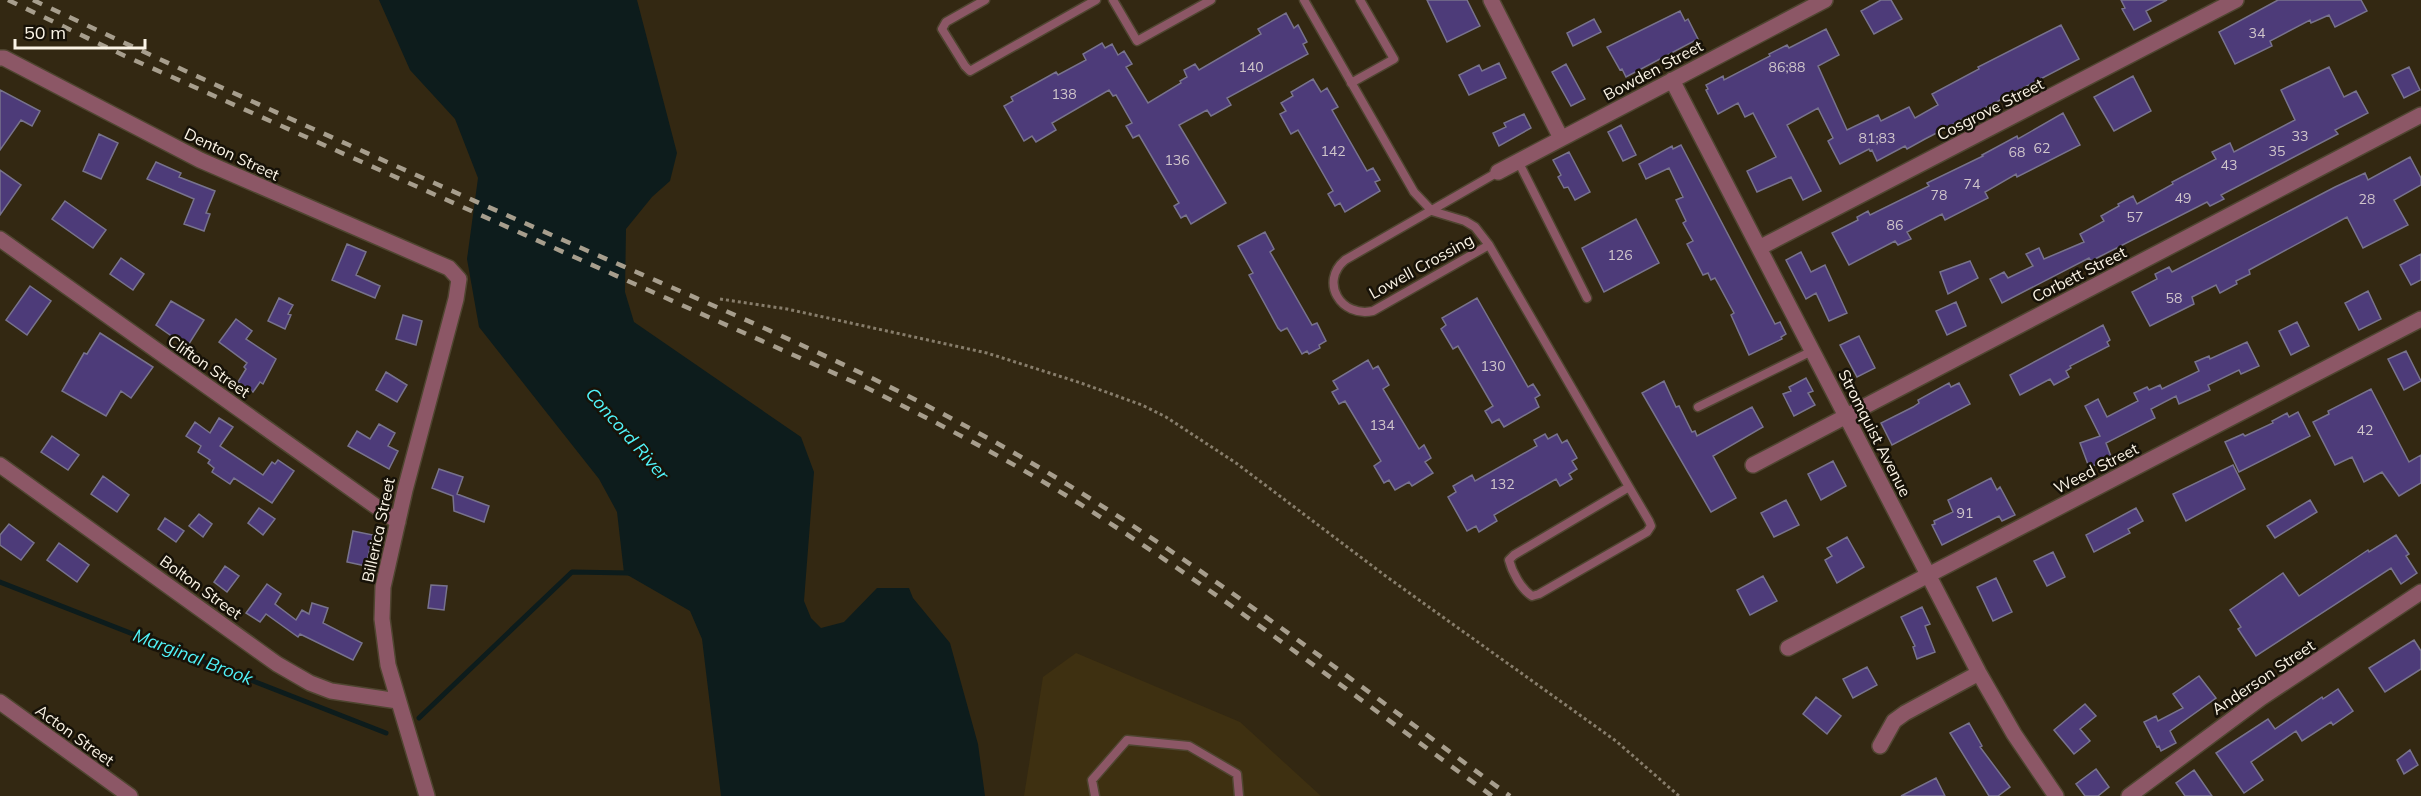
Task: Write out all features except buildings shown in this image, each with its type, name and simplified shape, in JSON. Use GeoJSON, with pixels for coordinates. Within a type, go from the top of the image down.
{"type":"FeatureCollection","features":[{"type":"Feature","properties":{"kind":"street"},"geometry":{"type":"LineString","coordinates":[[1491,0],[1561,138]]}},
{"type":"Feature","properties":{"kind":"street","name":"Bowden Street"},"geometry":{"type":"LineString","coordinates":[[1498,172],[1826,0]]}},
{"type":"Feature","properties":{"kind":"street","name":"Cosgrove Street"},"geometry":{"type":"LineString","coordinates":[[1759,248],[2236,0]]}},
{"type":"Feature","properties":{"kind":"street","name":"Denton Street"},"geometry":{"type":"LineString","coordinates":[[0,58],[4,58],[200,160],[449,268],[454,274]]}},
{"type":"Feature","properties":{"kind":"street","name":"Stromquist Avenue"},"geometry":{"type":"LineString","coordinates":[[1672,80],[1979,673],[2014,734],[2056,796]]}},
{"type":"Feature","properties":{"kind":"street","name":"Corbett Street"},"geometry":{"type":"LineString","coordinates":[[1753,465],[2421,115]]}},
{"type":"Feature","properties":{"kind":"street","name":"Clifton Street"},"geometry":{"type":"LineString","coordinates":[[0,239],[398,522]]}},
{"type":"Feature","properties":{"kind":"street","name":"Billerica Street"},"geometry":{"type":"LineString","coordinates":[[427,796],[388,664],[382,620],[383,587],[456,299],[459,279],[454,274]]}},
{"type":"Feature","properties":{"kind":"street","name":"Weed Street"},"geometry":{"type":"LineString","coordinates":[[1788,648],[2421,320]]}},
{"type":"Feature","properties":{"kind":"street","name":"Bolton Street"},"geometry":{"type":"LineString","coordinates":[[0,465],[277,664],[331,691],[398,701]]}},
{"type":"Feature","properties":{"kind":"street","name":"Anderson Street"},"geometry":{"type":"LineString","coordinates":[[2129,796],[2261,698],[2421,592]]}},
{"type":"Feature","properties":{"kind":"street"},"geometry":{"type":"LineString","coordinates":[[1880,746],[1894,721],[1979,673]]}},
{"type":"Feature","properties":{"kind":"street","name":"Acton Street"},"geometry":{"type":"LineString","coordinates":[[0,702],[130,796]]}},
{"type":"Feature","properties":{"kind":"lane"},"geometry":{"type":"LineString","coordinates":[[985,0],[946,22],[942,29],[959,58],[970,71],[1096,0]]}},
{"type":"Feature","properties":{"kind":"lane"},"geometry":{"type":"LineString","coordinates":[[1113,0],[1137,41],[1210,0]]}},
{"type":"Feature","properties":{"kind":"lane"},"geometry":{"type":"LineString","coordinates":[[1304,0],[1414,192],[1432,211],[1498,172]]}},
{"type":"Feature","properties":{"kind":"lane"},"geometry":{"type":"LineString","coordinates":[[1352,83],[1394,59],[1360,0]]}},
{"type":"Feature","properties":{"kind":"lane"},"geometry":{"type":"LineString","coordinates":[[1518,161],[1587,298]]}},
{"type":"Feature","properties":{"kind":"lane","name":"Lowell Crossing"},"geometry":{"type":"LineString","coordinates":[[1432,211],[1475,226],[1489,245],[1381,308],[1363,313],[1345,306],[1337,297],[1334,287],[1337,267],[1432,211]]}},
{"type":"Feature","properties":{"kind":"lane"},"geometry":{"type":"LineString","coordinates":[[1489,245],[1649,521],[1651,526],[1647,532],[1539,594],[1532,596],[1526,592],[1509,560],[1629,487]]}},
{"type":"Feature","properties":{"kind":"lane"},"geometry":{"type":"LineString","coordinates":[[1698,407],[1812,351]]}},
{"type":"Feature","properties":{"kind":"lane"},"geometry":{"type":"LineString","coordinates":[[1095,796],[1092,780],[1127,740],[1189,746],[1237,774],[1239,796]]}},
{"type":"Feature","properties":{"kind":"path"},"geometry":{"type":"LineString","coordinates":[[720,299],[787,309],[987,353],[1081,383],[1142,405],[1166,417],[1236,463],[1387,577],[1616,741],[1679,796]]}},
{"type":"Feature","properties":{"kind":"shaded area"},"geometry":{"type":"Polygon","coordinates":[[[1076,653],[1240,722],[1321,796],[1024,796],[1043,677],[1076,653]]]}},
{"type":"Feature","properties":{"kind":"water","name":"Concord River"},"geometry":{"type":"Polygon","coordinates":[[[379,0],[637,0],[677,153],[670,181],[652,197],[626,229],[625,292],[634,322],[801,437],[814,472],[804,601],[811,618],[821,628],[844,622],[877,588],[909,588],[913,598],[950,643],[978,744],[985,796],[721,796],[702,639],[690,611],[624,573],[617,512],[599,479],[479,327],[467,259],[478,178],[455,119],[410,70],[379,0]]]}},
{"type":"Feature","properties":{"kind":"waterway","name":"Marginal Brook"},"geometry":{"type":"LineString","coordinates":[[419,718],[572,572],[629,573]]}},
{"type":"Feature","properties":{"kind":"waterway","name":"Marginal Brook"},"geometry":{"type":"LineString","coordinates":[[0,582],[386,733]]}},
{"type":"Feature","properties":{"kind":"railway"},"geometry":{"type":"LineString","coordinates":[[8,0],[125,56],[865,387],[920,414],[1028,473],[1133,538],[1288,647],[1492,796]]}},
{"type":"Feature","properties":{"kind":"railway"},"geometry":{"type":"LineString","coordinates":[[33,0],[310,127],[798,343],[952,419],[1068,485],[1198,569],[1510,796]]}}]}
